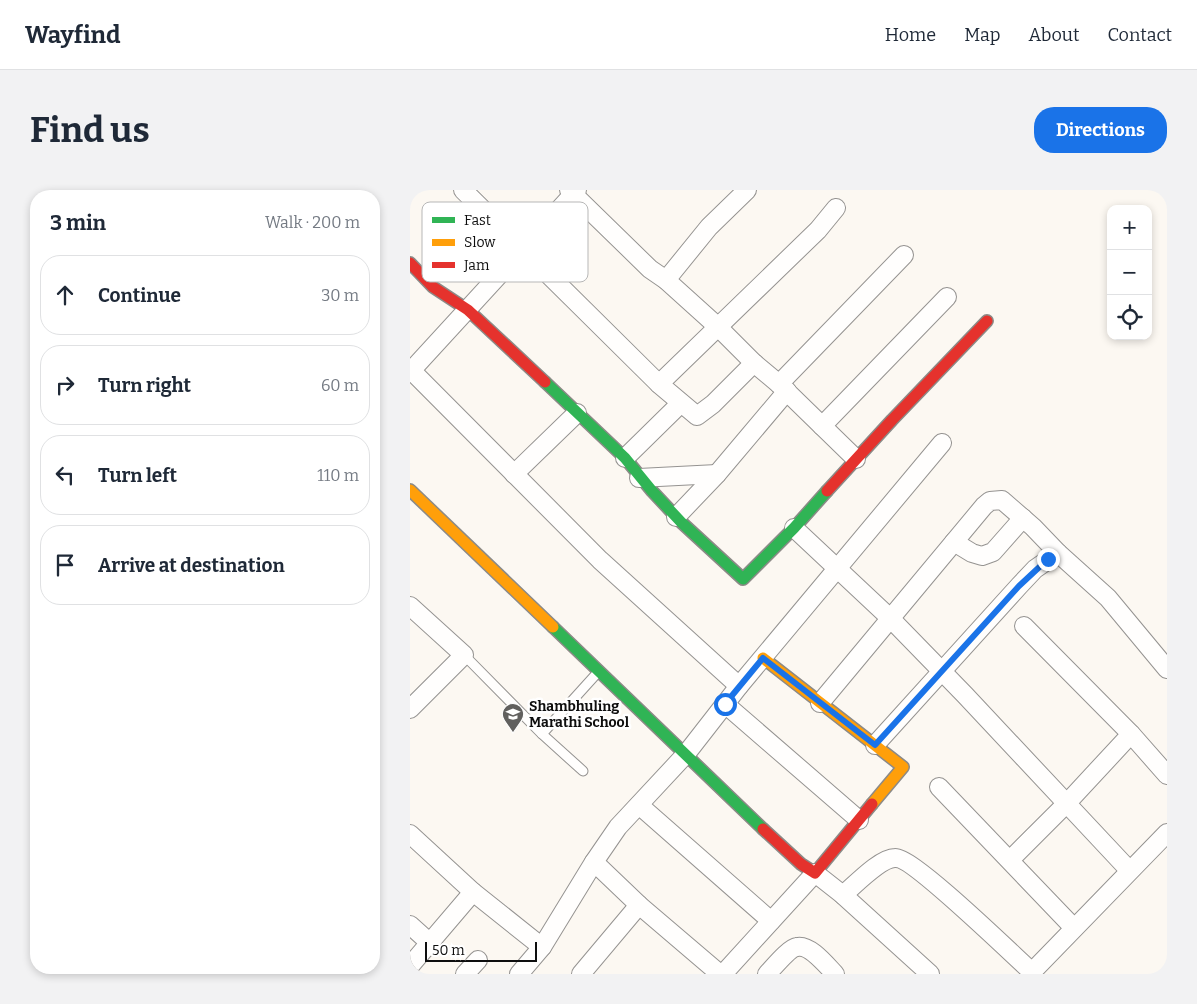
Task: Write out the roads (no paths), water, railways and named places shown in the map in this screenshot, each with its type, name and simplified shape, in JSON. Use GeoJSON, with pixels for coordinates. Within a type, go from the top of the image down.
{"type":"FeatureCollection","features":[{"type":"Feature","properties":{"kind":"street"},"geometry":{"type":"LineString","coordinates":[[463,190],[475,202]]}},
{"type":"Feature","properties":{"kind":"street"},"geometry":{"type":"LineString","coordinates":[[666,280],[709,227],[747,190]]}},
{"type":"Feature","properties":{"kind":"street"},"geometry":{"type":"LineString","coordinates":[[563,202],[573,191],[584,202]]}},
{"type":"Feature","properties":{"kind":"street"},"geometry":{"type":"LineString","coordinates":[[588,206],[650,269],[666,280],[717,326],[856,459]]}},
{"type":"Feature","properties":{"kind":"street"},"geometry":{"type":"LineString","coordinates":[[659,384],[818,230],[836,208]]}},
{"type":"Feature","properties":{"kind":"street"},"geometry":{"type":"LineString","coordinates":[[676,517],[717,474],[783,388],[904,255]]}},
{"type":"Feature","properties":{"kind":"street"},"geometry":{"type":"LineString","coordinates":[[410,263],[422,275]]}},
{"type":"Feature","properties":{"kind":"street"},"geometry":{"type":"LineString","coordinates":[[429,282],[468,310],[625,458],[639,478],[696,538],[743,579],[794,528],[856,459],[987,321]]}},
{"type":"Feature","properties":{"kind":"street"},"geometry":{"type":"LineString","coordinates":[[493,282],[411,371],[600,560],[739,686]]}},
{"type":"Feature","properties":{"kind":"street"},"geometry":{"type":"LineString","coordinates":[[557,282],[659,384],[696,416],[713,404],[754,363]]}},
{"type":"Feature","properties":{"kind":"street"},"geometry":{"type":"LineString","coordinates":[[822,426],[947,297]]}},
{"type":"Feature","properties":{"kind":"street"},"geometry":{"type":"LineString","coordinates":[[625,458],[681,403]]}},
{"type":"Feature","properties":{"kind":"street"},"geometry":{"type":"LineString","coordinates":[[514,474],[577,414]]}},
{"type":"Feature","properties":{"kind":"street"},"geometry":{"type":"LineString","coordinates":[[519,974],[542,947],[594,862],[618,827],[686,754],[739,686],[942,443]]}},
{"type":"Feature","properties":{"kind":"street"},"geometry":{"type":"LineString","coordinates":[[639,478],[717,474]]}},
{"type":"Feature","properties":{"kind":"street"},"geometry":{"type":"LineString","coordinates":[[410,490],[686,754],[733,802],[801,864],[843,895],[930,974]]}},
{"type":"Feature","properties":{"kind":"street"},"geometry":{"type":"LineString","coordinates":[[820,703],[990,501],[1002,500],[1108,598],[1167,669]]}},
{"type":"Feature","properties":{"kind":"street"},"geometry":{"type":"LineString","coordinates":[[954,542],[982,556],[993,552],[1023,518]]}},
{"type":"Feature","properties":{"kind":"street"},"geometry":{"type":"LineString","coordinates":[[794,528],[890,618],[942,671],[1129,870]]}},
{"type":"Feature","properties":{"kind":"street"},"geometry":{"type":"LineString","coordinates":[[875,745],[1036,569],[1058,553]]}},
{"type":"Feature","properties":{"kind":"street"},"geometry":{"type":"LineString","coordinates":[[410,709],[464,655],[414,618]]}},
{"type":"Feature","properties":{"kind":"street"},"geometry":{"type":"LineString","coordinates":[[1024,626],[1131,734],[1167,775]]}},
{"type":"Feature","properties":{"kind":"street"},"geometry":{"type":"LineString","coordinates":[[594,862],[639,905],[721,974],[815,873],[903,767],[763,658]]}},
{"type":"Feature","properties":{"kind":"street"},"geometry":{"type":"LineString","coordinates":[[725,704],[859,820]]}},
{"type":"Feature","properties":{"kind":"street"},"geometry":{"type":"LineString","coordinates":[[1010,860],[1067,803],[1131,734]]}},
{"type":"Feature","properties":{"kind":"street"},"geometry":{"type":"LineString","coordinates":[[939,788],[1074,928]]}},
{"type":"Feature","properties":{"kind":"street"},"geometry":{"type":"LineString","coordinates":[[639,805],[771,921]]}},
{"type":"Feature","properties":{"kind":"street"},"geometry":{"type":"LineString","coordinates":[[843,895],[880,864],[895,858],[903,859],[972,916],[1031,973],[1167,833]]}},
{"type":"Feature","properties":{"kind":"street"},"geometry":{"type":"LineString","coordinates":[[410,834],[473,892],[542,947]]}},
{"type":"Feature","properties":{"kind":"street"},"geometry":{"type":"LineString","coordinates":[[410,966],[473,892]]}},
{"type":"Feature","properties":{"kind":"street"},"geometry":{"type":"LineString","coordinates":[[581,974],[639,905]]}},
{"type":"Feature","properties":{"kind":"street"},"geometry":{"type":"LineString","coordinates":[[410,925],[430,943]]}},
{"type":"Feature","properties":{"kind":"street"},"geometry":{"type":"LineString","coordinates":[[767,974],[790,950],[797,946],[806,948],[815,954],[836,974]]}},
{"type":"Feature","properties":{"kind":"street"},"geometry":{"type":"LineString","coordinates":[[465,974],[478,960]]}},
{"type":"Feature","properties":{"kind":"lane"},"geometry":{"type":"LineString","coordinates":[[464,655],[542,734],[583,771]]}},
{"type":"Feature","properties":{"kind":"lane"},"geometry":{"type":"LineString","coordinates":[[542,734],[599,671]]}},
{"type":"Feature","properties":{"kind":"place","name":"Shambhuling Marathi School"},"geometry":{"type":"Point","coordinates":[513,733]}}]}
